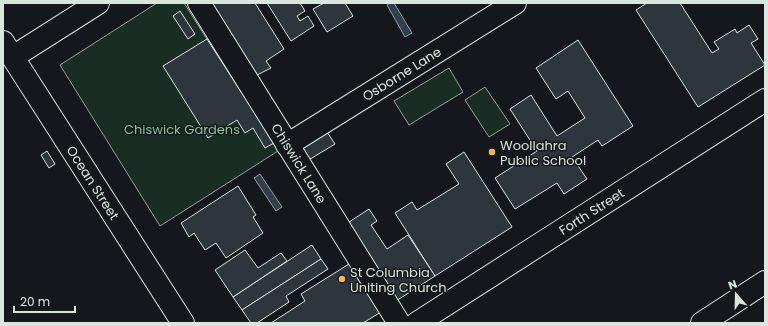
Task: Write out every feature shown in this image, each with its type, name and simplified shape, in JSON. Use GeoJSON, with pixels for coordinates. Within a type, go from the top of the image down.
{"type":"FeatureCollection","features":[{"type":"Feature","properties":{"kind":"street"},"geometry":{"type":"LineString","coordinates":[[8,49],[98,3]]}},
{"type":"Feature","properties":{"kind":"street","name":"Chiswick Lane"},"geometry":{"type":"LineString","coordinates":[[199,3],[399,323]]}},
{"type":"Feature","properties":{"kind":"street","name":"Osborne Lane"},"geometry":{"type":"LineString","coordinates":[[287,145],[515,3]]}},
{"type":"Feature","properties":{"kind":"street","name":"Ocean Street"},"geometry":{"type":"LineString","coordinates":[[8,49],[184,323]]}},
{"type":"Feature","properties":{"kind":"street","name":"Forth Street"},"geometry":{"type":"LineString","coordinates":[[417,323],[765,100]]}},
{"type":"Feature","properties":{"kind":"street"},"geometry":{"type":"LineString","coordinates":[[702,323],[765,282]]}},
{"type":"Feature","properties":{"kind":"green space","name":"Chiswick Gardens"},"geometry":{"type":"Polygon","coordinates":[[[157,3],[184,3],[278,151],[160,226],[60,65],[157,3]]]}},
{"type":"Feature","properties":{"kind":"green space"},"geometry":{"type":"Polygon","coordinates":[[[449,68],[463,92],[409,125],[394,101],[449,68]]]}},
{"type":"Feature","properties":{"kind":"green space"},"geometry":{"type":"Polygon","coordinates":[[[485,87],[510,124],[489,137],[465,100],[485,87]]]}},
{"type":"Feature","properties":{"kind":"water"},"geometry":{"type":"Polygon","coordinates":[[[394,3],[412,33],[405,37],[387,5],[394,3]]]}},
{"type":"Feature","properties":{"kind":"water"},"geometry":{"type":"Polygon","coordinates":[[[260,174],[282,207],[276,211],[254,178],[260,174]]]}},
{"type":"Feature","properties":{"kind":"building"},"geometry":{"type":"Polygon","coordinates":[[[208,3],[255,3],[284,49],[266,61],[271,68],[255,76],[208,3]]]}},
{"type":"Feature","properties":{"kind":"building"},"geometry":{"type":"Polygon","coordinates":[[[267,3],[300,3],[305,11],[297,16],[300,21],[308,16],[314,26],[291,41],[267,3]]]}},
{"type":"Feature","properties":{"kind":"building"},"geometry":{"type":"Polygon","coordinates":[[[324,3],[345,3],[353,16],[327,32],[313,9],[324,3]]]}},
{"type":"Feature","properties":{"kind":"building"},"geometry":{"type":"Polygon","coordinates":[[[647,3],[680,3],[712,53],[719,49],[714,42],[735,29],[737,33],[749,25],[758,39],[751,43],[765,65],[698,107],[636,10],[647,3]]]}},
{"type":"Feature","properties":{"kind":"building"},"geometry":{"type":"Polygon","coordinates":[[[180,11],[195,34],[188,39],[173,16],[180,11]]]}},
{"type":"Feature","properties":{"kind":"building"},"geometry":{"type":"Polygon","coordinates":[[[207,39],[274,143],[265,148],[253,128],[245,133],[237,120],[208,138],[163,66],[207,39]]]}},
{"type":"Feature","properties":{"kind":"building"},"geometry":{"type":"Polygon","coordinates":[[[578,40],[633,126],[602,146],[598,140],[572,157],[587,179],[564,194],[557,183],[515,209],[495,178],[537,151],[510,109],[531,95],[557,136],[585,118],[568,91],[556,99],[536,68],[578,40]]]}},
{"type":"Feature","properties":{"kind":"building"},"geometry":{"type":"Polygon","coordinates":[[[327,132],[335,144],[307,161],[300,149],[327,132]]]}},
{"type":"Feature","properties":{"kind":"building"},"geometry":{"type":"Polygon","coordinates":[[[47,151],[55,164],[49,168],[41,155],[47,151]]]}},
{"type":"Feature","properties":{"kind":"building"},"geometry":{"type":"Polygon","coordinates":[[[464,152],[512,227],[435,276],[395,213],[412,202],[417,210],[459,184],[446,164],[464,152]]]}},
{"type":"Feature","properties":{"kind":"building"},"geometry":{"type":"Polygon","coordinates":[[[238,186],[256,215],[253,217],[263,233],[226,258],[216,243],[205,250],[194,233],[189,237],[181,223],[238,186]]]}},
{"type":"Feature","properties":{"kind":"building"},"geometry":{"type":"Polygon","coordinates":[[[369,209],[377,221],[371,225],[387,249],[408,235],[435,276],[396,301],[346,224],[369,209]]]}},
{"type":"Feature","properties":{"kind":"building"},"geometry":{"type":"Polygon","coordinates":[[[312,245],[321,259],[242,310],[233,297],[312,245]]]}},
{"type":"Feature","properties":{"kind":"building"},"geometry":{"type":"Polygon","coordinates":[[[245,250],[258,268],[281,253],[287,261],[233,297],[215,270],[245,250]]]}},
{"type":"Feature","properties":{"kind":"building"},"geometry":{"type":"Polygon","coordinates":[[[321,259],[328,269],[286,296],[289,302],[257,323],[251,323],[242,310],[321,259]]]}},
{"type":"Feature","properties":{"kind":"building","name":"St Columbia Uniting Church"},"geometry":{"type":"Polygon","coordinates":[[[349,264],[381,312],[363,323],[271,323],[305,301],[301,294],[349,264]]]}},
{"type":"Feature","properties":{"kind":"place","name":"Woollahra Public School"},"geometry":{"type":"Point","coordinates":[492,152]}},
{"type":"Feature","properties":{"kind":"place","name":"St Columbia Uniting Church"},"geometry":{"type":"Point","coordinates":[342,279]}}]}
